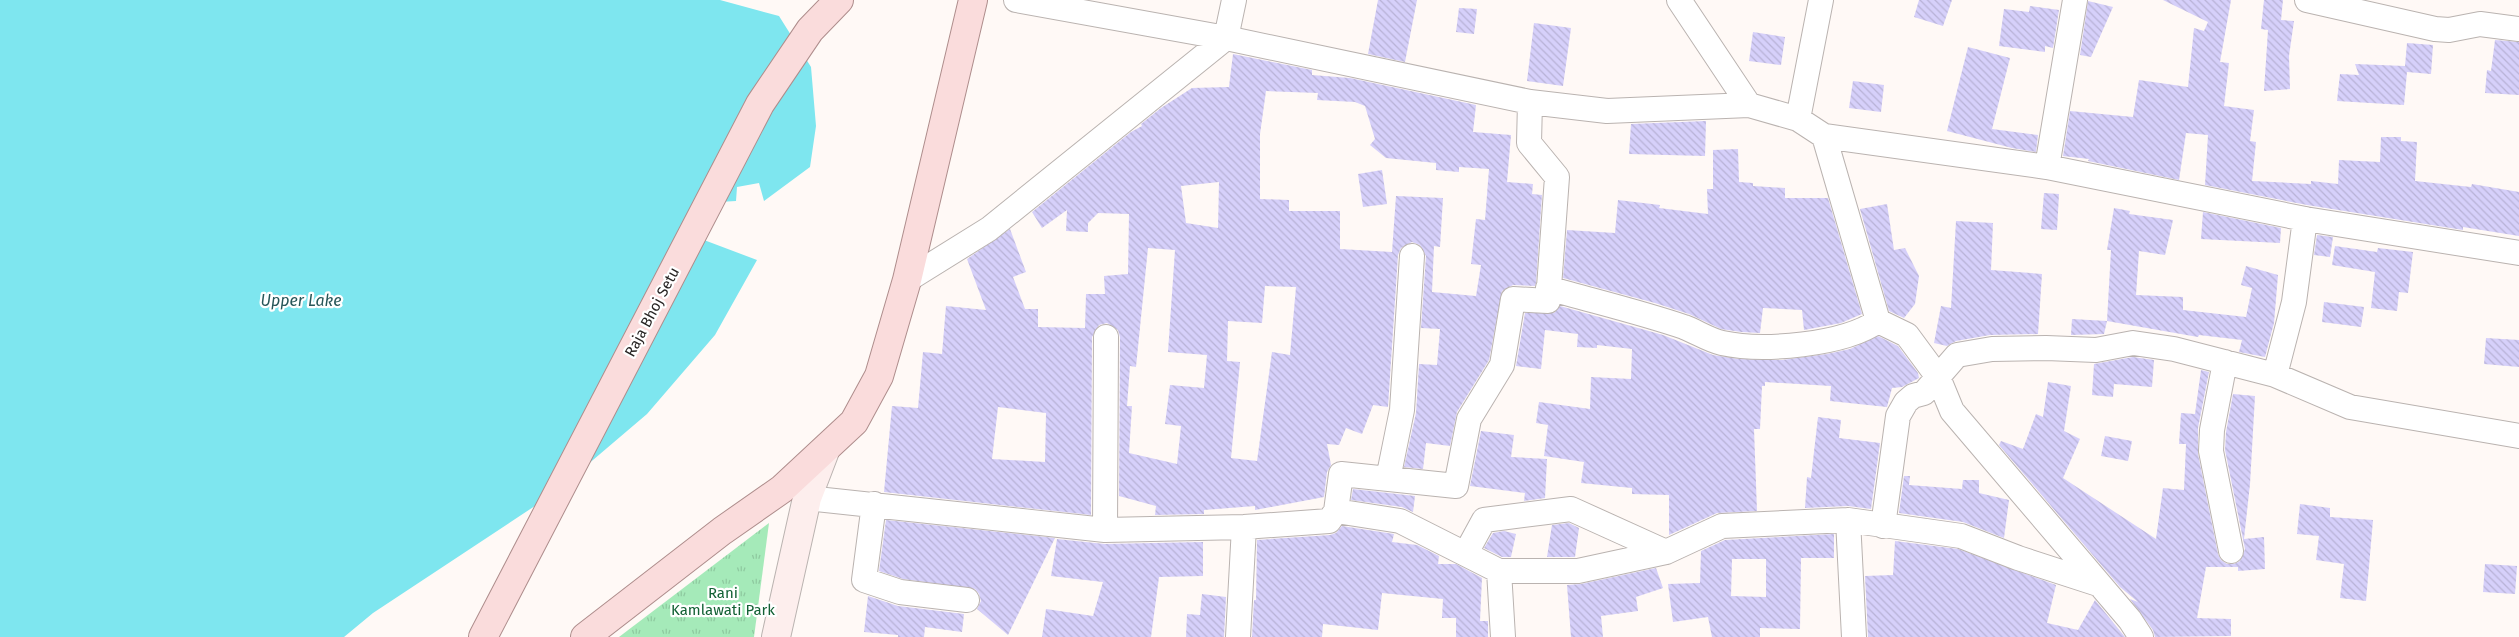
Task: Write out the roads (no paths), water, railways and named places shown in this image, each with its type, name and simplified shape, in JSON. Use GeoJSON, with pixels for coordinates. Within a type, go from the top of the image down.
{"type":"FeatureCollection","features":[{"type":"Feature","properties":{"kind":"main road","name":"Raja Bhoj Setu"},"geometry":{"type":"LineString","coordinates":[[483,637],[760,104],[810,30],[839,0]]}},
{"type":"Feature","properties":{"kind":"main road"},"geometry":{"type":"LineString","coordinates":[[585,637],[722,531],[782,489],[854,422],[878,376],[907,280],[973,0]]}},
{"type":"Feature","properties":{"kind":"main road"},"geometry":{"type":"LineString","coordinates":[[776,637],[807,498],[825,451]]}},
{"type":"Feature","properties":{"kind":"street"},"geometry":{"type":"LineString","coordinates":[[1016,0],[1048,3],[1226,38],[1530,102],[1608,111],[1749,105],[1798,119],[1824,136],[2047,167],[2305,219],[2519,253]]}},
{"type":"Feature","properties":{"kind":"street"},"geometry":{"type":"LineString","coordinates":[[907,280],[989,229],[1226,38],[1234,0]]}},
{"type":"Feature","properties":{"kind":"street"},"geometry":{"type":"LineString","coordinates":[[1678,0],[1749,105]]}},
{"type":"Feature","properties":{"kind":"street"},"geometry":{"type":"LineString","coordinates":[[1798,119],[1821,0]]}},
{"type":"Feature","properties":{"kind":"street"},"geometry":{"type":"LineString","coordinates":[[2047,167],[2076,0]]}},
{"type":"Feature","properties":{"kind":"street"},"geometry":{"type":"LineString","coordinates":[[2308,0],[2435,29],[2449,30],[2480,24],[2519,29]]}},
{"type":"Feature","properties":{"kind":"street"},"geometry":{"type":"LineString","coordinates":[[807,498],[1105,530],[1244,527],[1329,521],[1336,510],[1341,474],[1456,486],[1469,419],[1502,365],[1513,299],[1548,301],[1557,177],[1529,143],[1530,102]]}},
{"type":"Feature","properties":{"kind":"street"},"geometry":{"type":"LineString","coordinates":[[1824,136],[1878,321],[1907,335],[1938,377],[1952,411],[2130,620],[2141,637]]}},
{"type":"Feature","properties":{"kind":"street"},"geometry":{"type":"LineString","coordinates":[[2275,375],[2294,302],[2305,219]]}},
{"type":"Feature","properties":{"kind":"street"},"geometry":{"type":"LineString","coordinates":[[1388,479],[1402,410],[1412,256]]}},
{"type":"Feature","properties":{"kind":"street"},"geometry":{"type":"LineString","coordinates":[[1548,288],[1684,328],[1722,343],[1745,346],[1783,347],[1815,342],[1868,328],[1878,321]]}},
{"type":"Feature","properties":{"kind":"street"},"geometry":{"type":"LineString","coordinates":[[1105,530],[1106,337]]}},
{"type":"Feature","properties":{"kind":"street"},"geometry":{"type":"LineString","coordinates":[[1883,526],[1898,416],[1906,402],[1913,396],[1924,393],[1957,355],[1992,349],[2046,348],[2096,350],[2133,343],[2174,349],[2275,375],[2350,407],[2519,436]]}},
{"type":"Feature","properties":{"kind":"street"},"geometry":{"type":"LineString","coordinates":[[2224,362],[2212,430],[2211,451],[2231,551]]}},
{"type":"Feature","properties":{"kind":"street"},"geometry":{"type":"LineString","coordinates":[[874,504],[864,580],[900,592],[967,600]]}},
{"type":"Feature","properties":{"kind":"street"},"geometry":{"type":"LineString","coordinates":[[1466,553],[1484,520],[1571,509],[1666,552]]}},
{"type":"Feature","properties":{"kind":"street"},"geometry":{"type":"LineString","coordinates":[[1336,510],[1400,521],[1499,571],[1578,571],[1666,552],[1722,526],[1848,520],[1961,536],[2018,558],[2098,584]]}},
{"type":"Feature","properties":{"kind":"street"},"geometry":{"type":"LineString","coordinates":[[1848,520],[1854,637]]}},
{"type":"Feature","properties":{"kind":"street"},"geometry":{"type":"LineString","coordinates":[[1238,637],[1244,527]]}},
{"type":"Feature","properties":{"kind":"street"},"geometry":{"type":"LineString","coordinates":[[1499,571],[1503,637]]}},
{"type":"Feature","properties":{"kind":"water","name":"Upper Lake"},"geometry":{"type":"Polygon","coordinates":[[[0,0],[720,0],[779,16],[811,67],[816,126],[810,167],[764,201],[759,183],[737,187],[736,201],[702,203],[696,237],[757,260],[715,335],[647,414],[553,494],[373,613],[344,637],[0,637],[0,0]]]}},
{"type":"Feature","properties":{"kind":"park label","name":"Rani Kamlawati Park"},"geometry":{"type":"Point","coordinates":[723,602]}}]}
